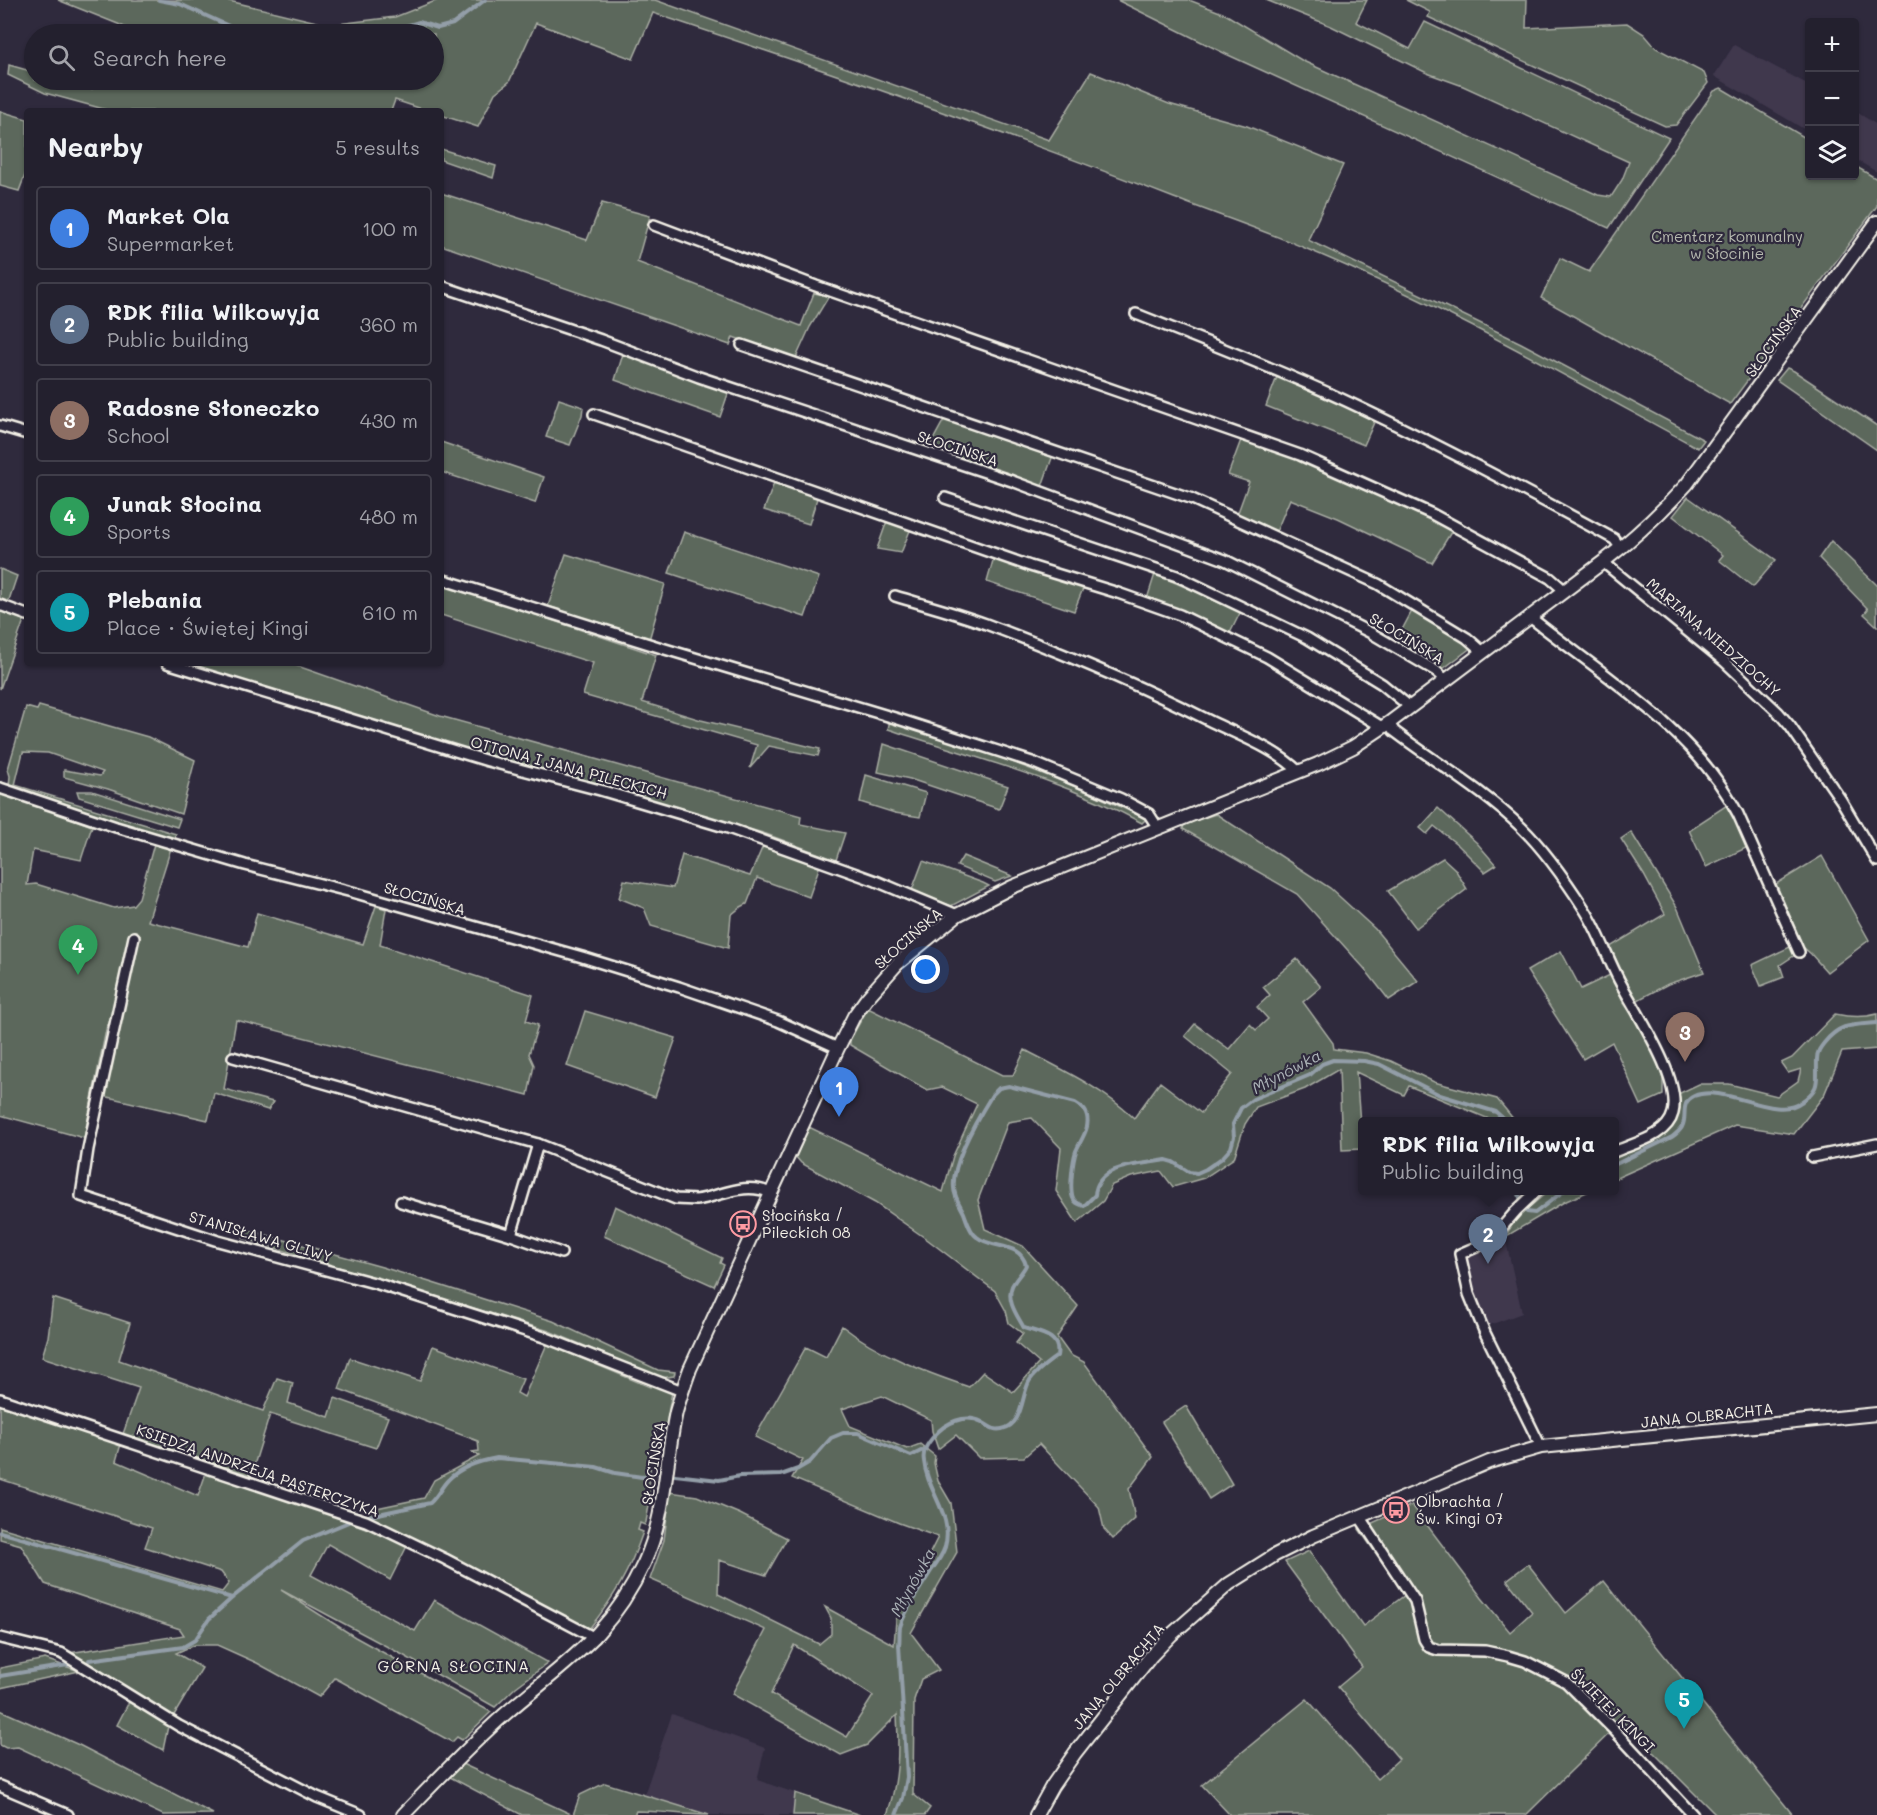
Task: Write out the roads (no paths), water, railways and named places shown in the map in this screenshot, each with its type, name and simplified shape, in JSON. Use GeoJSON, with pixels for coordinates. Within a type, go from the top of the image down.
{"type":"FeatureCollection","features":[{"type":"Feature","properties":{"kind":"street","name":"SŁOCIŃSKA"},"geometry":{"type":"LineString","coordinates":[[403,1815],[504,1715],[573,1659],[595,1638],[623,1604],[636,1581],[660,1516],[676,1413],[698,1350],[838,1048],[854,1016],[882,980],[897,964],[957,915],[1012,887],[1299,772],[1353,747],[1386,725],[1565,591],[1660,515],[1687,484],[1877,222]]}},
{"type":"Feature","properties":{"kind":"street"},"geometry":{"type":"LineString","coordinates":[[654,225],[816,286],[1300,455],[1432,514],[1550,578],[1565,591]]}},
{"type":"Feature","properties":{"kind":"street","name":"SŁOCIŃSKA"},"geometry":{"type":"LineString","coordinates":[[444,287],[601,340],[699,377],[1012,481],[1225,560],[1371,633],[1436,671],[1446,680]]}},
{"type":"Feature","properties":{"kind":"street"},"geometry":{"type":"LineString","coordinates":[[1136,314],[1278,371],[1401,427],[1494,474],[1614,540],[1621,548]]}},
{"type":"Feature","properties":{"kind":"street"},"geometry":{"type":"LineString","coordinates":[[742,345],[1190,498],[1378,584],[1467,638],[1483,652]]}},
{"type":"Feature","properties":{"kind":"street"},"geometry":{"type":"LineString","coordinates":[[594,414],[1030,566],[1180,615],[1267,657],[1394,730],[1482,795],[1522,828],[1559,873],[1599,935],[1618,979],[1660,1055],[1670,1081],[1674,1102],[1673,1113],[1668,1124],[1659,1133],[1619,1150]]}},
{"type":"Feature","properties":{"kind":"street"},"geometry":{"type":"LineString","coordinates":[[0,426],[24,433]]}},
{"type":"Feature","properties":{"kind":"street"},"geometry":{"type":"LineString","coordinates":[[945,498],[1177,576],[1307,638],[1382,684],[1410,707]]}},
{"type":"Feature","properties":{"kind":"street","name":"MARIANA NIEDZIOCHY"},"geometry":{"type":"LineString","coordinates":[[1603,562],[1724,661],[1778,712],[1841,800],[1877,861]]}},
{"type":"Feature","properties":{"kind":"street"},"geometry":{"type":"LineString","coordinates":[[444,580],[1032,762],[1130,804],[1149,814],[1158,828]]}},
{"type":"Feature","properties":{"kind":"street"},"geometry":{"type":"LineString","coordinates":[[895,596],[984,623],[1110,673],[1256,744],[1290,763],[1299,772]]}},
{"type":"Feature","properties":{"kind":"street"},"geometry":{"type":"LineString","coordinates":[[0,605],[24,614]]}},
{"type":"Feature","properties":{"kind":"street"},"geometry":{"type":"LineString","coordinates":[[1530,617],[1640,703],[1697,754],[1728,792],[1799,952]]}},
{"type":"Feature","properties":{"kind":"street","name":"OTTONA I JANA PILECKICH"},"geometry":{"type":"LineString","coordinates":[[177,666],[477,758],[600,789],[728,828],[844,869],[957,915]]}},
{"type":"Feature","properties":{"kind":"street","name":"SŁOCIŃSKA"},"geometry":{"type":"LineString","coordinates":[[0,788],[116,827],[234,862],[362,895],[679,987],[778,1021],[838,1048]]}},
{"type":"Feature","properties":{"kind":"street","name":"STANISŁAWA GLIWY"},"geometry":{"type":"LineString","coordinates":[[134,937],[88,1149],[81,1196],[218,1241],[378,1284],[544,1337],[682,1391]]}},
{"type":"Feature","properties":{"kind":"street"},"geometry":{"type":"LineString","coordinates":[[233,1057],[538,1144],[676,1199],[696,1200],[739,1188],[758,1188],[771,1192]]}},
{"type":"Feature","properties":{"kind":"street"},"geometry":{"type":"LineString","coordinates":[[511,1235],[538,1144]]}},
{"type":"Feature","properties":{"kind":"street"},"geometry":{"type":"LineString","coordinates":[[1812,1157],[1877,1144]]}},
{"type":"Feature","properties":{"kind":"street"},"geometry":{"type":"LineString","coordinates":[[1533,1195],[1490,1240],[1460,1254],[1469,1294],[1485,1333],[1541,1448]]}},
{"type":"Feature","properties":{"kind":"street"},"geometry":{"type":"LineString","coordinates":[[401,1202],[511,1235],[561,1253]]}},
{"type":"Feature","properties":{"kind":"street","name":"KSIĘDZA ANDRZEJA PASTERCZYKA"},"geometry":{"type":"LineString","coordinates":[[0,1399],[366,1521],[436,1554],[595,1638]]}},
{"type":"Feature","properties":{"kind":"street","name":"JANA OLBRACHTA"},"geometry":{"type":"LineString","coordinates":[[1036,1815],[1058,1777],[1151,1656],[1191,1616],[1229,1584],[1307,1539],[1488,1462],[1541,1448],[1877,1414]]}},
{"type":"Feature","properties":{"kind":"street","name":"ŚWIĘTEJ KINGI"},"geometry":{"type":"LineString","coordinates":[[1359,1516],[1415,1601],[1424,1639],[1429,1647],[1438,1650],[1485,1651],[1508,1656],[1544,1669],[1566,1682],[1693,1815]]}},
{"type":"Feature","properties":{"kind":"street"},"geometry":{"type":"LineString","coordinates":[[0,1638],[60,1653],[178,1726],[317,1797],[361,1815]]}},
{"type":"Feature","properties":{"kind":"street"},"geometry":{"type":"LineString","coordinates":[[0,1786],[68,1815]]}},
{"type":"Feature","properties":{"kind":"waterway","name":"Młynówka"},"geometry":{"type":"LineString","coordinates":[[159,0],[180,4],[224,24]]}},
{"type":"Feature","properties":{"kind":"waterway","name":"Młynówka"},"geometry":{"type":"LineString","coordinates":[[444,26],[453,24],[485,0]]}},
{"type":"Feature","properties":{"kind":"waterway","name":"Młynówka"},"geometry":{"type":"LineString","coordinates":[[412,24],[419,22],[425,24]]}},
{"type":"Feature","properties":{"kind":"waterway","name":"Młynówka"},"geometry":{"type":"LineString","coordinates":[[1619,1163],[1676,1134],[1684,1123],[1685,1106],[1694,1096],[1706,1093],[1720,1094],[1778,1108],[1790,1107],[1801,1102],[1815,1088],[1818,1054],[1830,1036],[1848,1026],[1877,1023]]}},
{"type":"Feature","properties":{"kind":"waterway","name":"Młynówka"},"geometry":{"type":"LineString","coordinates":[[896,1815],[903,1798],[907,1777],[899,1645],[900,1627],[910,1605],[942,1554],[947,1535],[943,1514],[926,1472],[925,1451],[939,1431],[950,1423],[962,1419],[976,1419],[996,1429],[1009,1426],[1018,1415],[1030,1380],[1057,1356],[1056,1343],[1048,1336],[1024,1328],[1013,1308],[1010,1297],[1012,1286],[1026,1265],[1023,1257],[1012,1249],[983,1241],[975,1235],[955,1194],[954,1178],[961,1153],[992,1095],[999,1088],[1009,1086],[1075,1103],[1084,1110],[1088,1121],[1076,1151],[1071,1188],[1074,1200],[1084,1206],[1095,1195],[1104,1177],[1122,1167],[1166,1160],[1189,1172],[1197,1173],[1206,1169],[1222,1158],[1231,1148],[1234,1137],[1233,1124],[1241,1108],[1253,1099],[1310,1075],[1322,1064],[1333,1060],[1379,1064],[1440,1095],[1496,1112],[1502,1117]]}},
{"type":"Feature","properties":{"kind":"waterway","name":"Młynówka"},"geometry":{"type":"LineString","coordinates":[[1519,1195],[1527,1212],[1535,1213],[1558,1195]]}},
{"type":"Feature","properties":{"kind":"waterway"},"geometry":{"type":"LineString","coordinates":[[675,1475],[719,1480],[740,1476],[781,1475],[810,1462],[831,1438],[843,1433],[858,1433],[911,1456],[925,1449]]}},
{"type":"Feature","properties":{"kind":"waterway"},"geometry":{"type":"LineString","coordinates":[[369,1516],[430,1503],[453,1475],[477,1463],[497,1458],[596,1467],[615,1473],[642,1477],[656,1473]]}},
{"type":"Feature","properties":{"kind":"waterway"},"geometry":{"type":"LineString","coordinates":[[0,1532],[232,1598],[303,1541],[351,1521]]}},
{"type":"Feature","properties":{"kind":"waterway"},"geometry":{"type":"LineString","coordinates":[[89,1660],[183,1647],[195,1640],[209,1619],[232,1598]]}},
{"type":"Feature","properties":{"kind":"waterway"},"geometry":{"type":"LineString","coordinates":[[0,1676],[68,1665]]}},
{"type":"Feature","properties":{"kind":"place","name":"Junak Słocina"},"geometry":{"type":"Point","coordinates":[78,975]}},
{"type":"Feature","properties":{"kind":"place","name":"Radosne Słoneczko"},"geometry":{"type":"Point","coordinates":[1685,1062]}},
{"type":"Feature","properties":{"kind":"place","name":"Market Ola"},"geometry":{"type":"Point","coordinates":[839,1117]}},
{"type":"Feature","properties":{"kind":"place","name":"Słocińska / Pileckich 08"},"geometry":{"type":"Point","coordinates":[743,1224]}},
{"type":"Feature","properties":{"kind":"place","name":"RDK filia Wilkowyja"},"geometry":{"type":"Point","coordinates":[1488,1264]}},
{"type":"Feature","properties":{"kind":"place","name":"Olbrachta / Św. Kingi 07"},"geometry":{"type":"Point","coordinates":[1396,1510]}},
{"type":"Feature","properties":{"kind":"place","name":"Plebania"},"geometry":{"type":"Point","coordinates":[1684,1729]}},
{"type":"Feature","properties":{"kind":"district","name":"GÓRNA SŁOCINA"},"geometry":{"type":"Point","coordinates":[454,1665]}},
{"type":"Feature","properties":{"kind":"park label","name":"Cmentarz komunalny w Słocinie"},"geometry":{"type":"Point","coordinates":[1727,244]}}]}
